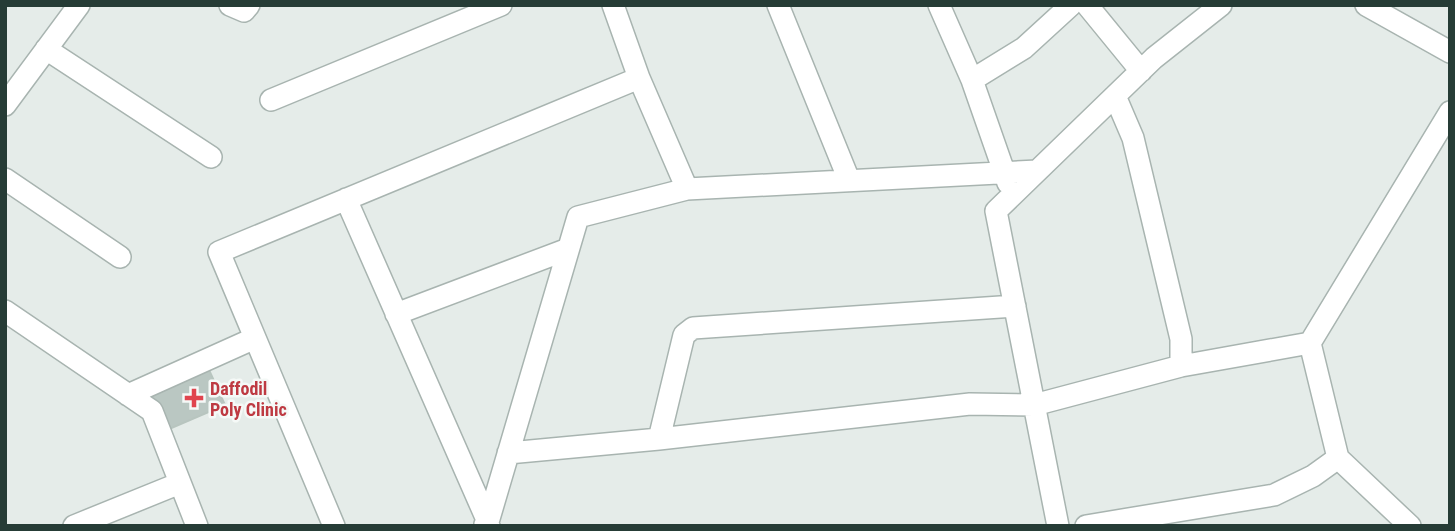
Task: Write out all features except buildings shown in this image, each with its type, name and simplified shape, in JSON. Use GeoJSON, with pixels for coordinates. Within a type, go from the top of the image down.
{"type":"FeatureCollection","features":[{"type":"Feature","properties":{"kind":"street"},"geometry":{"type":"LineString","coordinates":[[5,104],[79,5]]}},
{"type":"Feature","properties":{"kind":"street"},"geometry":{"type":"LineString","coordinates":[[230,5],[244,11],[249,5]]}},
{"type":"Feature","properties":{"kind":"street"},"geometry":{"type":"LineString","coordinates":[[271,100],[501,5]]}},
{"type":"Feature","properties":{"kind":"street"},"geometry":{"type":"LineString","coordinates":[[612,5],[639,78],[687,189]]}},
{"type":"Feature","properties":{"kind":"street"},"geometry":{"type":"LineString","coordinates":[[778,5],[849,180]]}},
{"type":"Feature","properties":{"kind":"street"},"geometry":{"type":"LineString","coordinates":[[939,5],[972,80],[1013,194]]}},
{"type":"Feature","properties":{"kind":"street"},"geometry":{"type":"LineString","coordinates":[[972,80],[1024,48],[1071,5]]}},
{"type":"Feature","properties":{"kind":"street"},"geometry":{"type":"LineString","coordinates":[[1087,5],[1140,71]]}},
{"type":"Feature","properties":{"kind":"street"},"geometry":{"type":"LineString","coordinates":[[1058,526],[996,211],[1154,58],[1221,5]]}},
{"type":"Feature","properties":{"kind":"street"},"geometry":{"type":"LineString","coordinates":[[1366,5],[1450,52]]}},
{"type":"Feature","properties":{"kind":"street"},"geometry":{"type":"LineString","coordinates":[[46,49],[211,157]]}},
{"type":"Feature","properties":{"kind":"street"},"geometry":{"type":"LineString","coordinates":[[334,526],[219,252],[639,78]]}},
{"type":"Feature","properties":{"kind":"street"},"geometry":{"type":"LineString","coordinates":[[1115,96],[1133,138],[1181,339],[1181,366]]}},
{"type":"Feature","properties":{"kind":"street"},"geometry":{"type":"LineString","coordinates":[[1410,526],[1338,458],[1310,343],[1450,112]]}},
{"type":"Feature","properties":{"kind":"street"},"geometry":{"type":"LineString","coordinates":[[485,524],[578,217],[687,189],[1037,171]]}},
{"type":"Feature","properties":{"kind":"street"},"geometry":{"type":"LineString","coordinates":[[5,179],[120,257]]}},
{"type":"Feature","properties":{"kind":"street"},"geometry":{"type":"LineString","coordinates":[[346,199],[485,524]]}},
{"type":"Feature","properties":{"kind":"street"},"geometry":{"type":"LineString","coordinates":[[396,314],[568,249]]}},
{"type":"Feature","properties":{"kind":"street"},"geometry":{"type":"LineString","coordinates":[[659,439],[684,335],[693,328],[1015,306]]}},
{"type":"Feature","properties":{"kind":"street"},"geometry":{"type":"LineString","coordinates":[[5,311],[152,411],[197,526]]}},
{"type":"Feature","properties":{"kind":"street"},"geometry":{"type":"LineString","coordinates":[[128,395],[255,338]]}},
{"type":"Feature","properties":{"kind":"street"},"geometry":{"type":"LineString","coordinates":[[508,453],[970,404],[1034,405],[1181,366],[1310,343]]}},
{"type":"Feature","properties":{"kind":"street"},"geometry":{"type":"LineString","coordinates":[[1086,526],[1274,495],[1313,477],[1338,458]]}},
{"type":"Feature","properties":{"kind":"street"},"geometry":{"type":"LineString","coordinates":[[74,526],[180,483]]}},
{"type":"Feature","properties":{"kind":"place","name":"Daffodil Poly Clinic"},"geometry":{"type":"Point","coordinates":[194,398]}}]}
